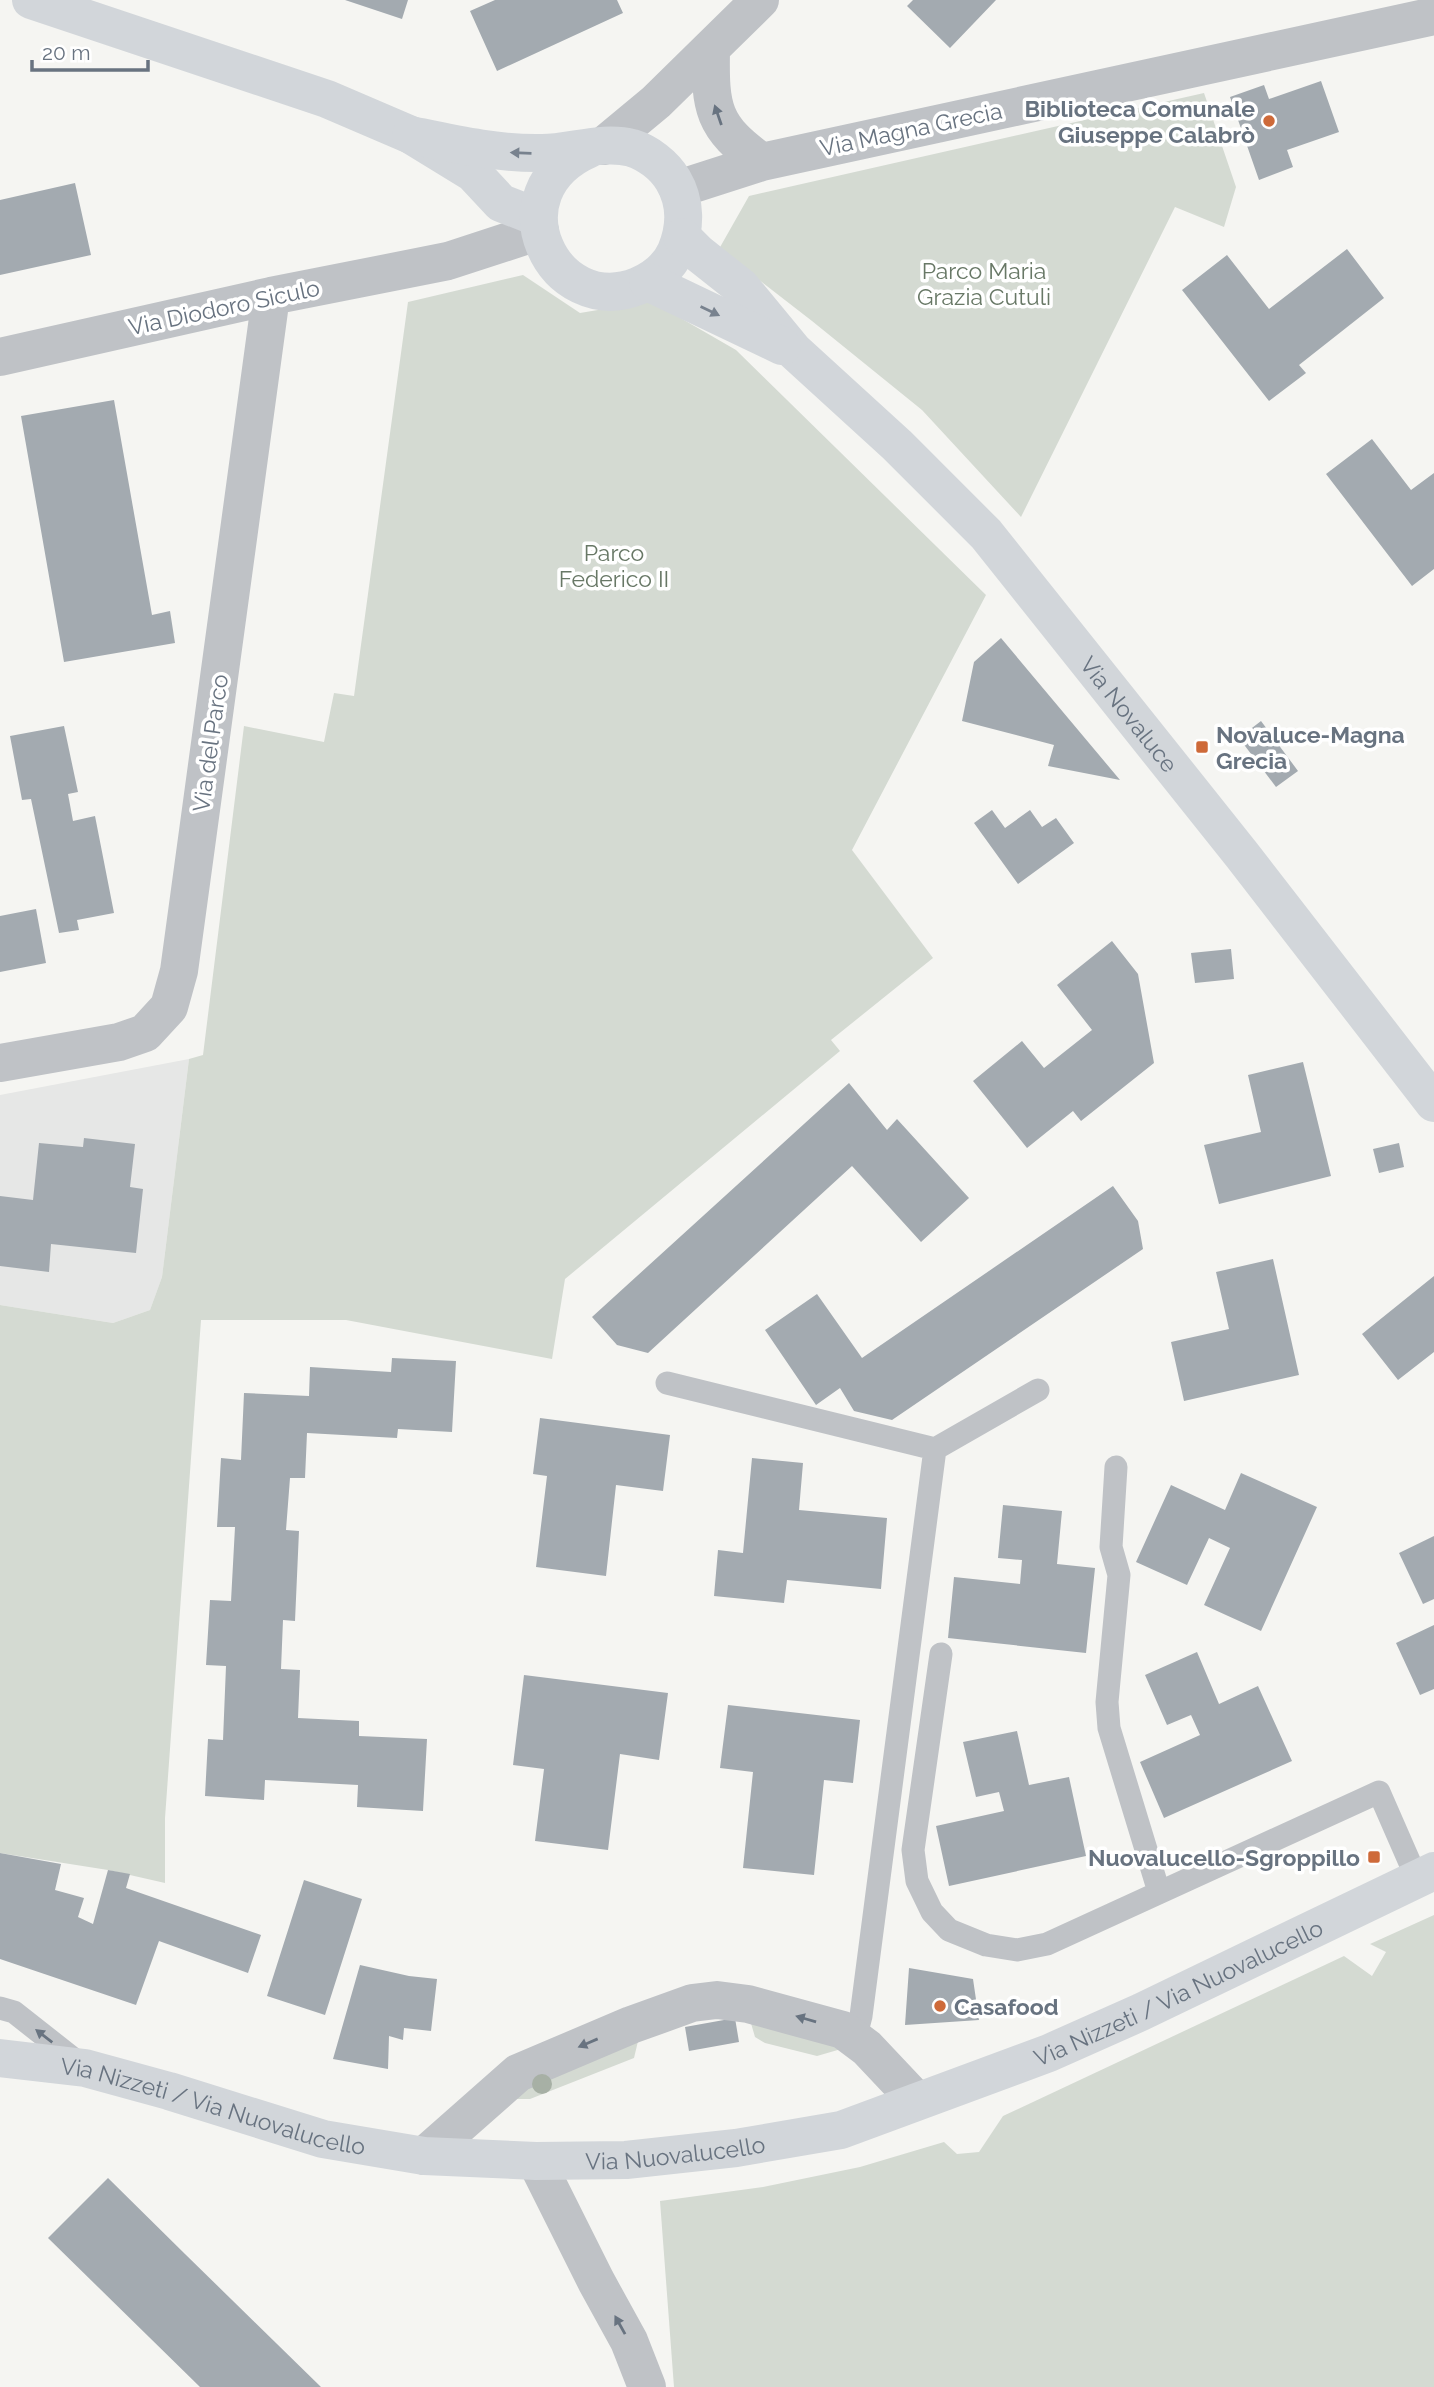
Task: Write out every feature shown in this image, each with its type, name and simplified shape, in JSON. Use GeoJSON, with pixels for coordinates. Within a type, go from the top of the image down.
{"type":"FeatureCollection","features":[{"type":"Feature","properties":{"kind":"main road"},"geometry":{"type":"LineString","coordinates":[[30,0],[327,99],[411,135],[472,173],[501,203],[538,224]]}},
{"type":"Feature","properties":{"kind":"main road"},"geometry":{"type":"LineString","coordinates":[[411,135],[495,152],[544,153],[611,145],[646,154],[669,176],[684,221],[682,237],[663,270],[648,282],[630,289],[592,289],[559,270],[551,259],[538,224],[542,196],[560,167],[573,156],[596,148]]}},
{"type":"Feature","properties":{"kind":"main road"},"geometry":{"type":"LineString","coordinates":[[682,237],[741,287],[794,351]]}},
{"type":"Feature","properties":{"kind":"main road"},"geometry":{"type":"LineString","coordinates":[[648,282],[794,351]]}},
{"type":"Feature","properties":{"kind":"main road","name":"Via Novaluce"},"geometry":{"type":"LineString","coordinates":[[794,351],[897,445],[986,534],[1242,855],[1434,1103]]}},
{"type":"Feature","properties":{"kind":"main road","name":"Via Nizzeti / Via Nuovalucello"},"geometry":{"type":"LineString","coordinates":[[917,2101],[1072,2043],[1426,1875]]}},
{"type":"Feature","properties":{"kind":"main road","name":"Via Nizzeti / Via Nuovalucello"},"geometry":{"type":"LineString","coordinates":[[0,2058],[85,2068],[323,2139],[424,2157]]}},
{"type":"Feature","properties":{"kind":"main road","name":"Via Nuovalucello"},"geometry":{"type":"LineString","coordinates":[[424,2157],[536,2161],[626,2160],[736,2148],[841,2130],[917,2101]]}},
{"type":"Feature","properties":{"kind":"street"},"geometry":{"type":"LineString","coordinates":[[596,148],[656,102],[760,0]]}},
{"type":"Feature","properties":{"kind":"street","name":"Via Magna Grecia"},"geometry":{"type":"LineString","coordinates":[[669,176],[762,162],[1434,16]]}},
{"type":"Feature","properties":{"kind":"street"},"geometry":{"type":"LineString","coordinates":[[710,50],[710,90],[719,124],[739,146],[762,162]]}},
{"type":"Feature","properties":{"kind":"street"},"geometry":{"type":"LineString","coordinates":[[656,102],[652,140],[669,176]]}},
{"type":"Feature","properties":{"kind":"street"},"geometry":{"type":"LineString","coordinates":[[448,261],[538,224]]}},
{"type":"Feature","properties":{"kind":"street"},"geometry":{"type":"LineString","coordinates":[[448,261],[513,257],[535,261],[559,270]]}},
{"type":"Feature","properties":{"kind":"street","name":"Via Diodoro Siculo"},"geometry":{"type":"LineString","coordinates":[[0,357],[271,296],[448,261]]}},
{"type":"Feature","properties":{"kind":"street","name":"Via del Parco"},"geometry":{"type":"LineString","coordinates":[[0,1063],[119,1042],[145,1033],[169,1007],[179,971],[271,296]]}},
{"type":"Feature","properties":{"kind":"street"},"geometry":{"type":"LineString","coordinates":[[424,2157],[518,2073],[631,2025],[692,2003],[717,2000],[748,2004],[843,2030],[867,2048],[917,2101]]}},
{"type":"Feature","properties":{"kind":"street"},"geometry":{"type":"LineString","coordinates":[[536,2161],[629,2341],[648,2387]]}},
{"type":"Feature","properties":{"kind":"lane"},"geometry":{"type":"LineString","coordinates":[[667,1382],[935,1449],[1038,1390]]}},
{"type":"Feature","properties":{"kind":"lane"},"geometry":{"type":"LineString","coordinates":[[855,2039],[861,2016],[935,1449]]}},
{"type":"Feature","properties":{"kind":"lane"},"geometry":{"type":"LineString","coordinates":[[1116,1467],[1111,1547],[1119,1575],[1107,1702],[1109,1728],[1159,1892]]}},
{"type":"Feature","properties":{"kind":"lane"},"geometry":{"type":"LineString","coordinates":[[941,1654],[913,1850],[917,1881],[932,1912],[949,1930],[986,1945],[1017,1950],[1047,1944],[1379,1792],[1426,1875]]}},
{"type":"Feature","properties":{"kind":"lane"},"geometry":{"type":"LineString","coordinates":[[0,2008],[14,2012],[85,2068]]}},
{"type":"Feature","properties":{"kind":"shaded area"},"geometry":{"type":"Polygon","coordinates":[[[189,1059],[162,1277],[150,1310],[113,1323],[0,1305],[0,1095],[189,1059]]]}},
{"type":"Feature","properties":{"kind":"green space","name":"Parco Maria Grazia Cutuli"},"geometry":{"type":"Polygon","coordinates":[[[1204,93],[1236,187],[1224,227],[1175,207],[1021,517],[922,410],[719,249],[749,196],[1204,93]]]}},
{"type":"Feature","properties":{"kind":"green space","name":"Parco Federico II"},"geometry":{"type":"Polygon","coordinates":[[[523,275],[580,313],[651,301],[736,350],[986,595],[852,850],[933,958],[831,1040],[840,1051],[565,1279],[552,1359],[346,1320],[201,1320],[165,1818],[165,1883],[108,1870],[0,1853],[0,1305],[113,1323],[150,1310],[162,1277],[189,1059],[203,1055],[244,726],[324,742],[334,693],[354,696],[408,302],[523,275]]]}},
{"type":"Feature","properties":{"kind":"green space"},"geometry":{"type":"Polygon","coordinates":[[[1434,1915],[1434,2387],[674,2387],[660,2201],[763,2187],[860,2167],[944,2142],[957,2154],[979,2152],[1003,2116],[1344,1956],[1372,1976],[1386,1952],[1370,1944],[1434,1915]]]}},
{"type":"Feature","properties":{"kind":"green space"},"geometry":{"type":"Polygon","coordinates":[[[748,2013],[848,2047],[817,2056],[765,2043],[755,2037],[748,2013]]]}},
{"type":"Feature","properties":{"kind":"green space"},"geometry":{"type":"Polygon","coordinates":[[[639,2037],[634,2058],[530,2099],[512,2099],[514,2093],[639,2037]]]}},
{"type":"Feature","properties":{"kind":"building"},"geometry":{"type":"Polygon","coordinates":[[[345,0],[408,0],[402,19],[345,0]]]}},
{"type":"Feature","properties":{"kind":"building"},"geometry":{"type":"Polygon","coordinates":[[[495,0],[617,0],[623,13],[497,71],[470,11],[495,0]]]}},
{"type":"Feature","properties":{"kind":"building"},"geometry":{"type":"Polygon","coordinates":[[[913,0],[996,0],[950,48],[907,6],[913,0]]]}},
{"type":"Feature","properties":{"kind":"building","name":"Biblioteca Comunale Giuseppe Calabrò"},"geometry":{"type":"Polygon","coordinates":[[[1321,81],[1339,132],[1287,150],[1293,167],[1259,180],[1230,97],[1264,85],[1269,99],[1321,81]]]}},
{"type":"Feature","properties":{"kind":"building"},"geometry":{"type":"Polygon","coordinates":[[[75,183],[91,255],[0,275],[0,200],[75,183]]]}},
{"type":"Feature","properties":{"kind":"building"},"geometry":{"type":"Polygon","coordinates":[[[1347,249],[1384,298],[1299,365],[1306,373],[1269,401],[1182,290],[1227,255],[1269,309],[1347,249]]]}},
{"type":"Feature","properties":{"kind":"building"},"geometry":{"type":"Polygon","coordinates":[[[114,400],[152,615],[170,611],[175,643],[64,662],[21,416],[114,400]]]}},
{"type":"Feature","properties":{"kind":"building"},"geometry":{"type":"Polygon","coordinates":[[[1372,439],[1411,490],[1434,473],[1434,569],[1412,586],[1326,474],[1372,439]]]}},
{"type":"Feature","properties":{"kind":"building"},"geometry":{"type":"Polygon","coordinates":[[[1001,638],[1120,780],[1048,766],[1054,745],[962,721],[974,662],[1001,638]]]}},
{"type":"Feature","properties":{"kind":"building"},"geometry":{"type":"Polygon","coordinates":[[[1261,721],[1298,771],[1276,787],[1239,738],[1261,721]]]}},
{"type":"Feature","properties":{"kind":"building"},"geometry":{"type":"Polygon","coordinates":[[[64,726],[78,792],[68,794],[73,821],[95,816],[114,913],[77,920],[79,930],[59,933],[31,799],[22,800],[10,736],[64,726]]]}},
{"type":"Feature","properties":{"kind":"building"},"geometry":{"type":"Polygon","coordinates":[[[992,810],[1005,828],[1030,810],[1042,827],[1056,818],[1074,843],[1018,884],[974,823],[992,810]]]}},
{"type":"Feature","properties":{"kind":"building"},"geometry":{"type":"Polygon","coordinates":[[[36,909],[46,963],[0,972],[0,916],[36,909]]]}},
{"type":"Feature","properties":{"kind":"building"},"geometry":{"type":"Polygon","coordinates":[[[1112,941],[1138,974],[1154,1063],[1081,1121],[1073,1111],[1027,1148],[973,1081],[1022,1041],[1044,1068],[1092,1030],[1057,985],[1112,941]]]}},
{"type":"Feature","properties":{"kind":"building"},"geometry":{"type":"Polygon","coordinates":[[[1231,949],[1234,979],[1195,983],[1191,953],[1231,949]]]}},
{"type":"Feature","properties":{"kind":"building"},"geometry":{"type":"Polygon","coordinates":[[[1303,1062],[1331,1176],[1219,1204],[1204,1145],[1261,1132],[1248,1075],[1303,1062]]]}},
{"type":"Feature","properties":{"kind":"building"},"geometry":{"type":"Polygon","coordinates":[[[849,1083],[887,1130],[897,1119],[969,1198],[921,1242],[852,1166],[648,1353],[617,1345],[592,1317],[849,1083]]]}},
{"type":"Feature","properties":{"kind":"building"},"geometry":{"type":"Polygon","coordinates":[[[84,1138],[135,1144],[130,1187],[143,1189],[136,1253],[51,1244],[49,1272],[0,1266],[0,1196],[33,1200],[39,1143],[83,1147],[84,1138]]]}},
{"type":"Feature","properties":{"kind":"building"},"geometry":{"type":"Polygon","coordinates":[[[1399,1143],[1404,1167],[1379,1173],[1373,1149],[1399,1143]]]}},
{"type":"Feature","properties":{"kind":"building"},"geometry":{"type":"Polygon","coordinates":[[[1113,1186],[1138,1221],[1143,1249],[892,1420],[854,1411],[840,1388],[816,1405],[765,1330],[817,1294],[862,1358],[1113,1186]]]}},
{"type":"Feature","properties":{"kind":"building"},"geometry":{"type":"Polygon","coordinates":[[[1273,1259],[1299,1375],[1184,1401],[1171,1342],[1229,1329],[1216,1272],[1273,1259]]]}},
{"type":"Feature","properties":{"kind":"building"},"geometry":{"type":"Polygon","coordinates":[[[1434,1276],[1434,1352],[1398,1380],[1362,1334],[1434,1276]]]}},
{"type":"Feature","properties":{"kind":"building"},"geometry":{"type":"Polygon","coordinates":[[[392,1358],[456,1361],[452,1432],[398,1429],[397,1438],[307,1433],[305,1478],[290,1478],[286,1530],[299,1531],[295,1621],[283,1620],[281,1669],[300,1670],[298,1718],[359,1721],[359,1736],[427,1739],[423,1811],[357,1807],[358,1785],[265,1780],[264,1800],[205,1796],[208,1739],[223,1740],[226,1666],[206,1665],[210,1600],[231,1601],[235,1527],[217,1527],[221,1458],[241,1460],[244,1393],[309,1396],[310,1367],[391,1372],[392,1358]]]}},
{"type":"Feature","properties":{"kind":"building"},"geometry":{"type":"Polygon","coordinates":[[[540,1418],[670,1435],[663,1491],[616,1485],[606,1576],[536,1567],[547,1476],[533,1474],[540,1418]]]}},
{"type":"Feature","properties":{"kind":"building"},"geometry":{"type":"Polygon","coordinates":[[[752,1458],[803,1463],[799,1510],[887,1518],[881,1589],[787,1580],[784,1603],[714,1596],[718,1550],[743,1553],[752,1458]]]}},
{"type":"Feature","properties":{"kind":"building"},"geometry":{"type":"Polygon","coordinates":[[[1241,1473],[1317,1507],[1261,1631],[1204,1605],[1230,1548],[1209,1538],[1187,1585],[1136,1562],[1171,1485],[1225,1510],[1241,1473]]]}},
{"type":"Feature","properties":{"kind":"building"},"geometry":{"type":"Polygon","coordinates":[[[1003,1505],[1062,1511],[1057,1564],[1095,1568],[1086,1653],[948,1638],[954,1577],[1020,1584],[1022,1560],[998,1558],[1003,1505]]]}},
{"type":"Feature","properties":{"kind":"building"},"geometry":{"type":"Polygon","coordinates":[[[1434,1536],[1434,1599],[1423,1604],[1399,1553],[1434,1536]]]}},
{"type":"Feature","properties":{"kind":"building"},"geometry":{"type":"Polygon","coordinates":[[[1434,1625],[1434,1689],[1420,1695],[1396,1643],[1434,1625]]]}},
{"type":"Feature","properties":{"kind":"building"},"geometry":{"type":"Polygon","coordinates":[[[1197,1652],[1219,1704],[1258,1686],[1292,1761],[1164,1818],[1140,1762],[1200,1735],[1191,1715],[1167,1725],[1145,1675],[1197,1652]]]}},
{"type":"Feature","properties":{"kind":"building"},"geometry":{"type":"Polygon","coordinates":[[[524,1675],[668,1693],[659,1760],[620,1754],[608,1850],[535,1841],[544,1769],[513,1765],[524,1675]]]}},
{"type":"Feature","properties":{"kind":"building"},"geometry":{"type":"Polygon","coordinates":[[[728,1705],[860,1720],[853,1783],[824,1780],[814,1875],[743,1868],[753,1772],[720,1768],[728,1705]]]}},
{"type":"Feature","properties":{"kind":"building"},"geometry":{"type":"Polygon","coordinates":[[[1017,1731],[1029,1785],[1069,1777],[1086,1856],[949,1886],[936,1826],[1004,1811],[999,1792],[976,1797],[963,1742],[1017,1731]]]}},
{"type":"Feature","properties":{"kind":"building"},"geometry":{"type":"Polygon","coordinates":[[[0,1853],[61,1864],[55,1890],[84,1898],[78,1917],[93,1924],[108,1870],[130,1874],[126,1888],[261,1935],[248,1973],[159,1941],[136,2005],[0,1959],[0,1853]]]}},
{"type":"Feature","properties":{"kind":"building"},"geometry":{"type":"Polygon","coordinates":[[[304,1880],[362,1899],[325,2015],[267,1996],[304,1880]]]}},
{"type":"Feature","properties":{"kind":"building"},"geometry":{"type":"Polygon","coordinates":[[[360,1965],[437,1979],[431,2031],[404,2028],[403,2040],[389,2036],[388,2069],[333,2059],[360,1965]]]}},
{"type":"Feature","properties":{"kind":"building"},"geometry":{"type":"Polygon","coordinates":[[[909,1968],[973,1979],[979,2020],[905,2025],[909,1968]]]}},
{"type":"Feature","properties":{"kind":"building"},"geometry":{"type":"Polygon","coordinates":[[[735,2018],[739,2042],[689,2051],[685,2027],[735,2018]]]}},
{"type":"Feature","properties":{"kind":"building"},"geometry":{"type":"Polygon","coordinates":[[[108,2178],[321,2387],[200,2387],[48,2238],[108,2178]]]}},
{"type":"Feature","properties":{"kind":"place","name":"Biblioteca Comunale Giuseppe Calabrò"},"geometry":{"type":"Point","coordinates":[1269,121]}},
{"type":"Feature","properties":{"kind":"place","name":"Novaluce-Magna Grecia"},"geometry":{"type":"Point","coordinates":[1202,747]}},
{"type":"Feature","properties":{"kind":"place","name":"Nuovalucello-Sgroppillo"},"geometry":{"type":"Point","coordinates":[1374,1857]}},
{"type":"Feature","properties":{"kind":"place","name":"Casafood"},"geometry":{"type":"Point","coordinates":[940,2006]}}]}
